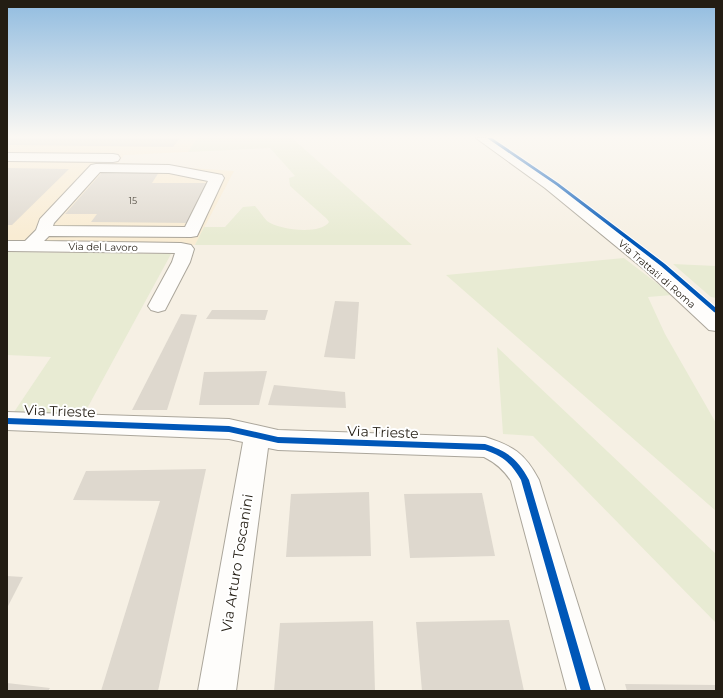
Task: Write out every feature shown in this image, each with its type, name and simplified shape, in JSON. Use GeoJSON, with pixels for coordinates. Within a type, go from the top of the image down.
{"type":"FeatureCollection","features":[{"type":"Feature","properties":{"kind":"street"},"geometry":{"type":"LineString","coordinates":[[30,246],[44,231],[46,222],[94,171]]}},
{"type":"Feature","properties":{"kind":"street"},"geometry":{"type":"LineString","coordinates":[[44,231],[191,232],[217,178],[177,171]]}},
{"type":"Feature","properties":{"kind":"street","name":"Via Trattati di Roma"},"geometry":{"type":"LineString","coordinates":[[528,171],[556,190],[651,266],[716,325]]}},
{"type":"Feature","properties":{"kind":"street"},"geometry":{"type":"LineString","coordinates":[[152,247],[161,232]]}},
{"type":"Feature","properties":{"kind":"street","name":"Via del Lavoro"},"geometry":{"type":"LineString","coordinates":[[7,246],[181,248],[185,250],[181,262],[158,306]]}},
{"type":"Feature","properties":{"kind":"street","name":"Via Trieste"},"geometry":{"type":"LineString","coordinates":[[7,421],[229,429],[278,440],[485,447],[502,452],[516,464],[525,480],[586,691]]}},
{"type":"Feature","properties":{"kind":"street","name":"Via Arturo Toscanini"},"geometry":{"type":"LineString","coordinates":[[217,691],[257,435]]}},
{"type":"Feature","properties":{"kind":"shaded area"},"geometry":{"type":"Polygon","coordinates":[[[7,171],[234,171],[195,245],[7,242],[7,171]]]}},
{"type":"Feature","properties":{"kind":"green space"},"geometry":{"type":"Polygon","coordinates":[[[290,171],[329,171],[412,245],[195,245],[204,227],[225,227],[243,207],[255,206],[267,221],[280,227],[309,230],[324,226],[329,222],[327,219],[290,186],[289,178],[295,176],[290,171]]]}},
{"type":"Feature","properties":{"kind":"green space"},"geometry":{"type":"Polygon","coordinates":[[[7,252],[171,254],[83,416],[10,418],[51,357],[7,355],[7,252]]]}},
{"type":"Feature","properties":{"kind":"green space"},"geometry":{"type":"Polygon","coordinates":[[[624,258],[672,295],[648,297],[665,334],[716,423],[716,511],[446,275],[624,258]]]}},
{"type":"Feature","properties":{"kind":"green space"},"geometry":{"type":"Polygon","coordinates":[[[673,264],[716,266],[716,298],[711,297],[673,264]]]}},
{"type":"Feature","properties":{"kind":"green space"},"geometry":{"type":"Polygon","coordinates":[[[497,347],[716,554],[716,623],[533,436],[503,434],[497,347]]]}},
{"type":"Feature","properties":{"kind":"building"},"geometry":{"type":"Polygon","coordinates":[[[7,171],[67,171],[12,225],[7,225],[7,171]]]}},
{"type":"Feature","properties":{"kind":"building"},"geometry":{"type":"Polygon","coordinates":[[[104,171],[160,171],[152,183],[210,183],[189,223],[91,222],[97,214],[65,214],[104,171]]]}},
{"type":"Feature","properties":{"kind":"building"},"geometry":{"type":"Polygon","coordinates":[[[335,301],[359,302],[355,359],[324,357],[335,301]]]}},
{"type":"Feature","properties":{"kind":"building"},"geometry":{"type":"Polygon","coordinates":[[[212,310],[268,310],[265,320],[206,319],[212,310]]]}},
{"type":"Feature","properties":{"kind":"building"},"geometry":{"type":"Polygon","coordinates":[[[181,314],[197,315],[167,410],[132,410],[181,314]]]}},
{"type":"Feature","properties":{"kind":"building"},"geometry":{"type":"Polygon","coordinates":[[[267,371],[259,405],[199,405],[204,372],[267,371]]]}},
{"type":"Feature","properties":{"kind":"building"},"geometry":{"type":"Polygon","coordinates":[[[274,385],[345,392],[346,408],[268,405],[274,385]]]}},
{"type":"Feature","properties":{"kind":"building"},"geometry":{"type":"Polygon","coordinates":[[[206,469],[158,691],[101,691],[160,501],[73,500],[86,471],[206,469]]]}},
{"type":"Feature","properties":{"kind":"building"},"geometry":{"type":"Polygon","coordinates":[[[369,492],[371,556],[286,557],[291,494],[369,492]]]}},
{"type":"Feature","properties":{"kind":"building"},"geometry":{"type":"Polygon","coordinates":[[[482,493],[495,556],[410,558],[404,494],[482,493]]]}},
{"type":"Feature","properties":{"kind":"building"},"geometry":{"type":"Polygon","coordinates":[[[7,576],[23,577],[7,608],[7,576]]]}},
{"type":"Feature","properties":{"kind":"building"},"geometry":{"type":"Polygon","coordinates":[[[509,620],[524,691],[422,691],[416,622],[509,620]]]}},
{"type":"Feature","properties":{"kind":"building"},"geometry":{"type":"Polygon","coordinates":[[[373,621],[375,691],[274,691],[280,623],[373,621]]]}},
{"type":"Feature","properties":{"kind":"building"},"geometry":{"type":"Polygon","coordinates":[[[7,683],[50,688],[48,691],[7,691],[7,683]]]}},
{"type":"Feature","properties":{"kind":"building"},"geometry":{"type":"Polygon","coordinates":[[[625,684],[716,685],[716,691],[627,691],[625,684]]]}},
{"type":"Feature","properties":{"kind":"cycle path"},"geometry":{"type":"LineString","coordinates":[[537,171],[663,265],[716,311]]}},
{"type":"Feature","properties":{"kind":"cycle path"},"geometry":{"type":"LineString","coordinates":[[7,421],[229,429],[278,440],[485,447],[499,452],[517,467],[525,480],[586,691]]}}]}
